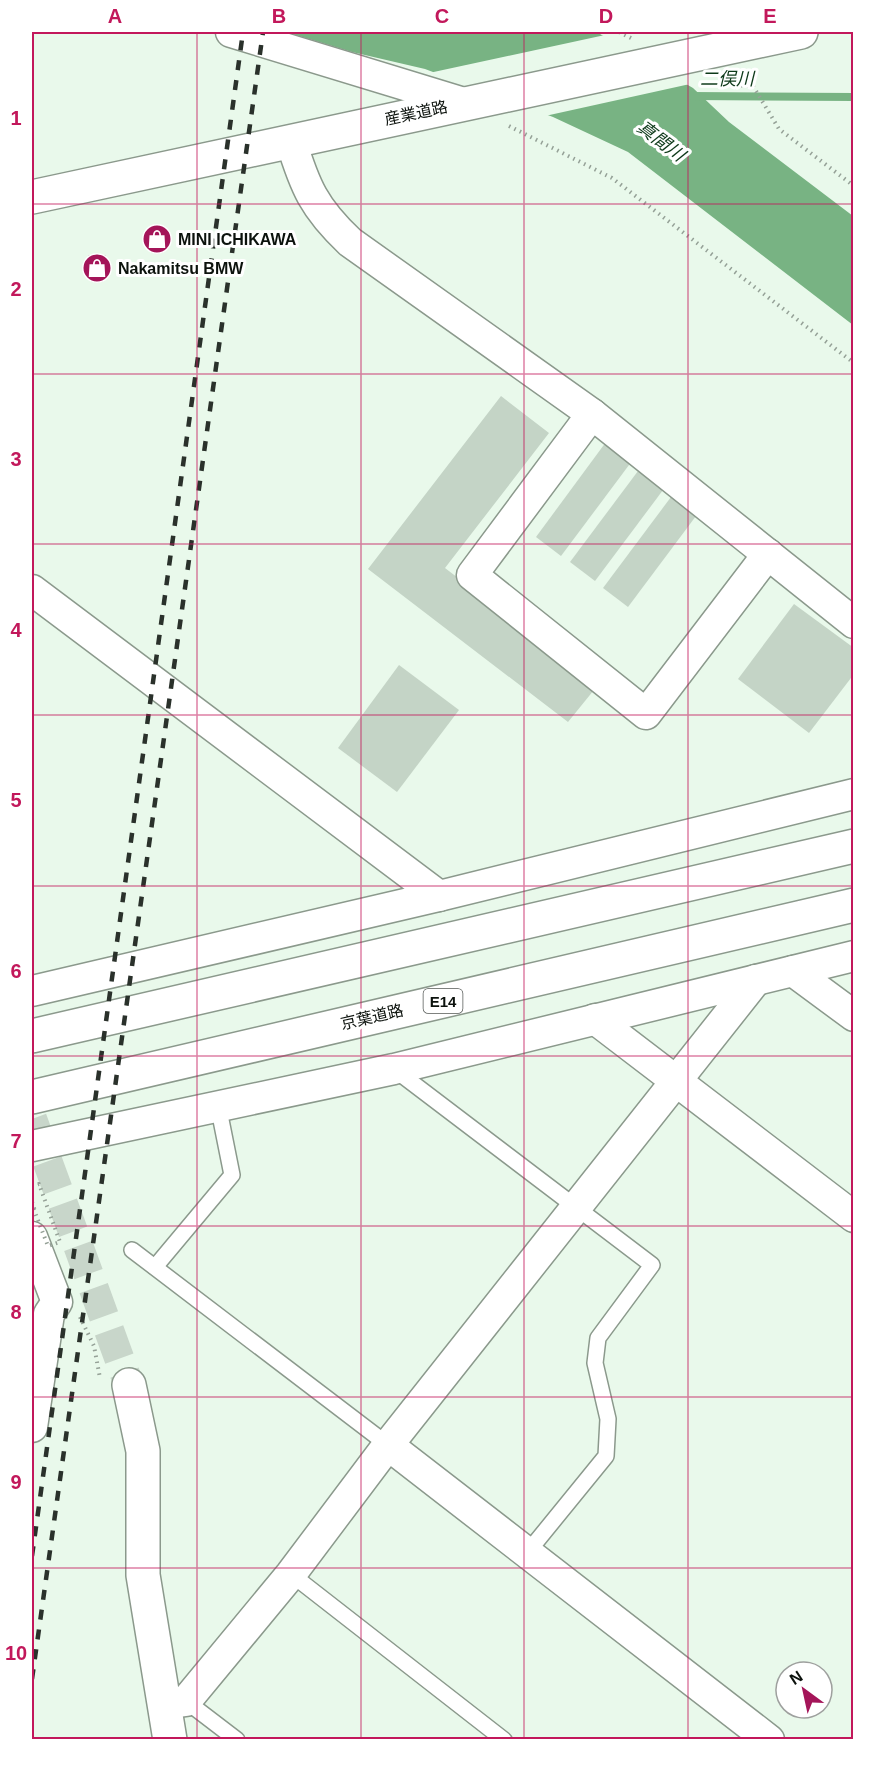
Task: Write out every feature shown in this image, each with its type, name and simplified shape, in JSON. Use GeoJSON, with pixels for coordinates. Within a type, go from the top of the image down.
{"type":"FeatureCollection","features":[{"type":"Feature","properties":{"kind":"main road","name":"産業道路"},"geometry":{"type":"LineString","coordinates":[[34,192],[291,141],[801,32]]}},
{"type":"Feature","properties":{"kind":"main road"},"geometry":{"type":"LineString","coordinates":[[32,1036],[854,846]]}},
{"type":"Feature","properties":{"kind":"main road","name":"京葉道路"},"geometry":{"type":"LineString","coordinates":[[32,1096],[854,905]]}},
{"type":"Feature","properties":{"kind":"main road"},"geometry":{"type":"LineString","coordinates":[[115,1387],[143,1451],[143,1575],[175,1703],[170,1740]]}},
{"type":"Feature","properties":{"kind":"street"},"geometry":{"type":"LineString","coordinates":[[231,32],[469,102]]}},
{"type":"Feature","properties":{"kind":"street"},"geometry":{"type":"LineString","coordinates":[[291,141],[303,179],[315,202],[328,222],[350,242],[592,414],[854,623]]}},
{"type":"Feature","properties":{"kind":"street"},"geometry":{"type":"LineString","coordinates":[[592,414],[472,575],[646,714],[768,555]]}},
{"type":"Feature","properties":{"kind":"street"},"geometry":{"type":"LineString","coordinates":[[32,590],[439,896]]}},
{"type":"Feature","properties":{"kind":"street"},"geometry":{"type":"LineString","coordinates":[[32,992],[439,896],[854,794]]}},
{"type":"Feature","properties":{"kind":"street"},"geometry":{"type":"LineString","coordinates":[[32,1146],[394,1069],[854,956]]}},
{"type":"Feature","properties":{"kind":"street"},"geometry":{"type":"LineString","coordinates":[[792,971],[854,1017]]}},
{"type":"Feature","properties":{"kind":"street"},"geometry":{"type":"LineString","coordinates":[[175,1703],[291,1574],[388,1445],[756,980]]}},
{"type":"Feature","properties":{"kind":"street"},"geometry":{"type":"LineString","coordinates":[[595,1019],[854,1217]]}},
{"type":"Feature","properties":{"kind":"street"},"geometry":{"type":"LineString","coordinates":[[32,1237],[57,1302],[40,1316],[32,1427]]}},
{"type":"Feature","properties":{"kind":"street"},"geometry":{"type":"LineString","coordinates":[[388,1445],[769,1740]]}},
{"type":"Feature","properties":{"kind":"lane"},"geometry":{"type":"LineString","coordinates":[[394,1069],[652,1265],[598,1338],[595,1363],[608,1419],[606,1456],[527,1552]]}},
{"type":"Feature","properties":{"kind":"lane"},"geometry":{"type":"LineString","coordinates":[[155,1267],[232,1175],[218,1105]]}},
{"type":"Feature","properties":{"kind":"lane"},"geometry":{"type":"LineString","coordinates":[[132,1250],[388,1445]]}},
{"type":"Feature","properties":{"kind":"lane"},"geometry":{"type":"LineString","coordinates":[[291,1574],[504,1740]]}},
{"type":"Feature","properties":{"kind":"lane"},"geometry":{"type":"LineString","coordinates":[[175,1703],[237,1740]]}},
{"type":"Feature","properties":{"kind":"path"},"geometry":{"type":"LineString","coordinates":[[619,32],[673,59],[701,83],[753,86],[779,129],[854,186]]}},
{"type":"Feature","properties":{"kind":"path"},"geometry":{"type":"LineString","coordinates":[[507,124],[612,178],[854,363]]}},
{"type":"Feature","properties":{"kind":"path"},"geometry":{"type":"LineString","coordinates":[[32,1186],[39,1184],[60,1242],[48,1246],[32,1205]]}},
{"type":"Feature","properties":{"kind":"path"},"geometry":{"type":"LineString","coordinates":[[79,1315],[115,1387]]}},
{"type":"Feature","properties":{"kind":"water","name":"真間川"},"geometry":{"type":"Polygon","coordinates":[[[286,32],[594,32],[600,34],[693,88],[729,122],[853,216],[853,325],[628,152],[553,117],[425,69],[352,52],[286,32]]]}},
{"type":"Feature","properties":{"kind":"pier"},"geometry":{"type":"Polygon","coordinates":[[[605,35],[690,84],[545,116],[429,73],[605,35]]]}},
{"type":"Feature","properties":{"kind":"building"},"geometry":{"type":"Polygon","coordinates":[[[501,396],[549,433],[445,568],[598,685],[568,722],[368,569],[501,396]]]}},
{"type":"Feature","properties":{"kind":"building"},"geometry":{"type":"Polygon","coordinates":[[[606,442],[632,461],[561,556],[536,537],[606,442]]]}},
{"type":"Feature","properties":{"kind":"building"},"geometry":{"type":"Polygon","coordinates":[[[641,467],[666,486],[595,581],[570,562],[641,467]]]}},
{"type":"Feature","properties":{"kind":"building"},"geometry":{"type":"Polygon","coordinates":[[[674,493],[699,512],[628,607],[603,588],[674,493]]]}},
{"type":"Feature","properties":{"kind":"building"},"geometry":{"type":"Polygon","coordinates":[[[794,604],[854,648],[854,674],[809,733],[738,679],[794,604]]]}},
{"type":"Feature","properties":{"kind":"building"},"geometry":{"type":"Polygon","coordinates":[[[399,665],[459,710],[397,792],[338,748],[399,665]]]}},
{"type":"Feature","properties":{"kind":"waterway","name":"二俣川"},"geometry":{"type":"LineString","coordinates":[[691,96],[854,97]]}},
{"type":"Feature","properties":{"kind":"tunnel"},"geometry":{"type":"LineString","coordinates":[[32,1119],[129,1385]]}},
{"type":"Feature","properties":{"kind":"railway"},"geometry":{"type":"LineString","coordinates":[[32,1556],[243,32]]}},
{"type":"Feature","properties":{"kind":"railway"},"geometry":{"type":"LineString","coordinates":[[32,1679],[263,32]]}},
{"type":"Feature","properties":{"kind":"place","name":"MINI ICHIKAWA"},"geometry":{"type":"Point","coordinates":[157,239]}},
{"type":"Feature","properties":{"kind":"place","name":"Nakamitsu BMW"},"geometry":{"type":"Point","coordinates":[97,268]}}]}
